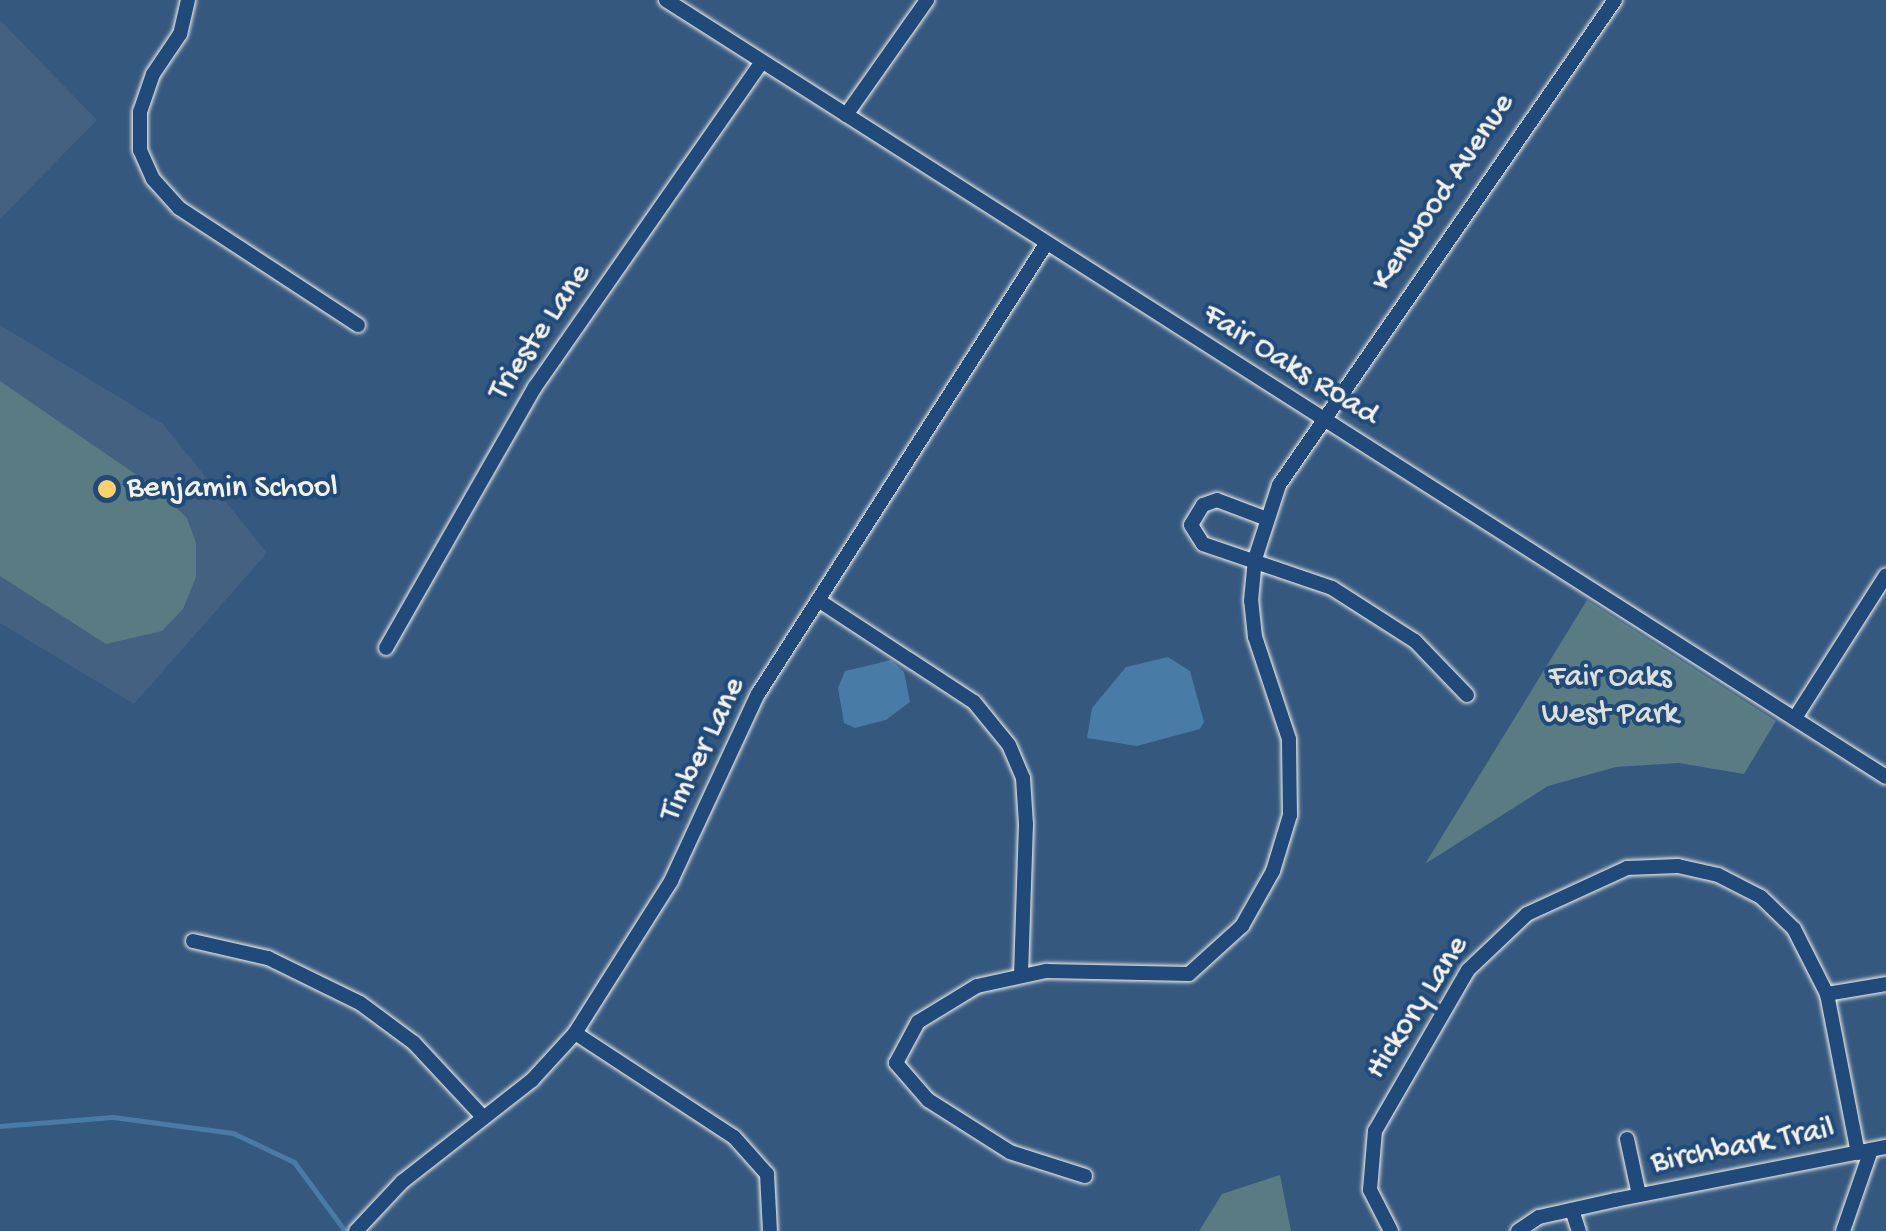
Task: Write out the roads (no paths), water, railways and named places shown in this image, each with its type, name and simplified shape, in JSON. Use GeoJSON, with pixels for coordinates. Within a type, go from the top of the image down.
{"type":"FeatureCollection","features":[{"type":"Feature","properties":{"kind":"street"},"geometry":{"type":"LineString","coordinates":[[188,0],[180,34],[154,74],[140,112],[140,150],[153,178],[179,208],[358,325]]}},
{"type":"Feature","properties":{"kind":"street","name":"Fair Oaks Road"},"geometry":{"type":"LineString","coordinates":[[666,0],[1886,777]]}},
{"type":"Feature","properties":{"kind":"street"},"geometry":{"type":"LineString","coordinates":[[846,115],[927,0]]}},
{"type":"Feature","properties":{"kind":"street","name":"Kenwood Avenue"},"geometry":{"type":"LineString","coordinates":[[1085,1176],[1010,1152],[928,1100],[896,1063],[925,1016],[976,986],[1021,974],[1189,974],[1242,926],[1274,871],[1290,816],[1289,740],[1255,637],[1255,559],[1279,485],[1615,0]]}},
{"type":"Feature","properties":{"kind":"street","name":"Trieste Lane"},"geometry":{"type":"LineString","coordinates":[[386,648],[534,387],[762,62]]}},
{"type":"Feature","properties":{"kind":"street","name":"Timber Lane"},"geometry":{"type":"LineString","coordinates":[[356,1231],[402,1182],[532,1080],[575,1033],[671,881],[748,713],[1046,244]]}},
{"type":"Feature","properties":{"kind":"street"},"geometry":{"type":"LineString","coordinates":[[1268,519],[1217,500],[1194,514],[1191,525],[1203,544],[1332,588],[1416,641],[1467,695]]}},
{"type":"Feature","properties":{"kind":"street"},"geometry":{"type":"LineString","coordinates":[[1795,718],[1886,575]]}},
{"type":"Feature","properties":{"kind":"street"},"geometry":{"type":"LineString","coordinates":[[818,600],[974,702],[1009,746],[1023,778],[1025,808],[1021,974]]}},
{"type":"Feature","properties":{"kind":"street","name":"Hickory Lane"},"geometry":{"type":"LineString","coordinates":[[1391,1231],[1370,1190],[1370,1156],[1380,1117],[1476,959],[1546,904],[1626,868],[1678,866],[1718,875],[1785,918],[1827,994],[1872,1150]]}},
{"type":"Feature","properties":{"kind":"street"},"geometry":{"type":"LineString","coordinates":[[192,941],[268,958],[360,1003],[414,1044],[483,1116]]}},
{"type":"Feature","properties":{"kind":"street"},"geometry":{"type":"LineString","coordinates":[[1827,994],[1886,984]]}},
{"type":"Feature","properties":{"kind":"street"},"geometry":{"type":"LineString","coordinates":[[575,1033],[734,1137],[768,1174],[770,1231]]}},
{"type":"Feature","properties":{"kind":"street","name":"Birchbark Trail"},"geometry":{"type":"LineString","coordinates":[[1627,1139],[1638,1195]]}},
{"type":"Feature","properties":{"kind":"street"},"geometry":{"type":"LineString","coordinates":[[1843,1231],[1872,1150]]}},
{"type":"Feature","properties":{"kind":"street","name":"Birchbark Trail"},"geometry":{"type":"LineString","coordinates":[[1518,1231],[1572,1210],[1872,1150]]}},
{"type":"Feature","properties":{"kind":"street"},"geometry":{"type":"LineString","coordinates":[[1572,1210],[1579,1231]]}},
{"type":"Feature","properties":{"kind":"waterway"},"geometry":{"type":"LineString","coordinates":[[0,1126],[113,1117],[233,1133],[294,1162],[345,1231]]}},
{"type":"Feature","properties":{"kind":"place","name":"Benjamin School"},"geometry":{"type":"Point","coordinates":[107,489]}},
{"type":"Feature","properties":{"kind":"park label","name":"Fair Oaks West Park"},"geometry":{"type":"Point","coordinates":[1610,698]}}]}
